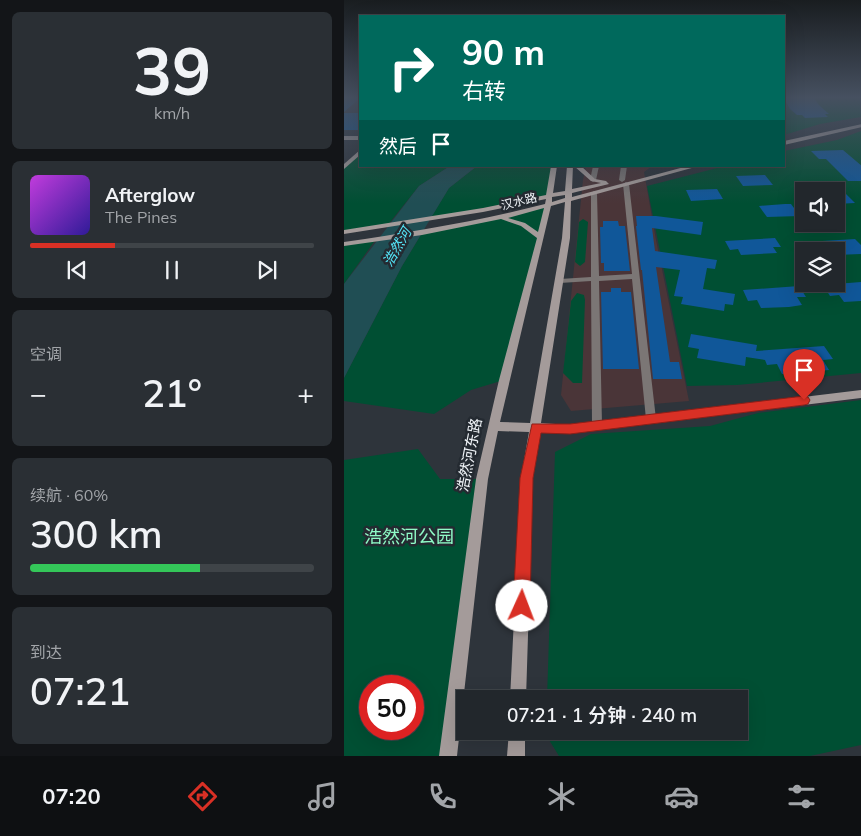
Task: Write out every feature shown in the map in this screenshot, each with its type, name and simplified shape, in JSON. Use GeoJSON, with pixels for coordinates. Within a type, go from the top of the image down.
{"type":"FeatureCollection","features":[{"type":"Feature","properties":{"kind":"main road"},"geometry":{"type":"LineString","coordinates":[[785,138],[801,133]]}},
{"type":"Feature","properties":{"kind":"main road"},"geometry":{"type":"LineString","coordinates":[[785,143],[821,133]]}},
{"type":"Feature","properties":{"kind":"main road"},"geometry":{"type":"LineString","coordinates":[[344,138],[359,138]]}},
{"type":"Feature","properties":{"kind":"main road"},"geometry":{"type":"LineString","coordinates":[[344,159],[359,146]]}},
{"type":"Feature","properties":{"kind":"main road"},"geometry":{"type":"LineString","coordinates":[[344,166],[359,153]]}},
{"type":"Feature","properties":{"kind":"main road","name":"浩然河东路"},"geometry":{"type":"LineString","coordinates":[[448,756],[482,479],[548,200],[554,167]]}},
{"type":"Feature","properties":{"kind":"main road"},"geometry":{"type":"LineString","coordinates":[[518,690],[527,478],[569,218],[570,167]]}},
{"type":"Feature","properties":{"kind":"main road"},"geometry":{"type":"LineString","coordinates":[[578,167],[593,180],[622,182]]}},
{"type":"Feature","properties":{"kind":"main road","name":"汉水路"},"geometry":{"type":"LineString","coordinates":[[345,243],[422,233],[498,218],[548,200],[594,193],[670,167]]}},
{"type":"Feature","properties":{"kind":"main road","name":"汉水路"},"geometry":{"type":"LineString","coordinates":[[347,231],[548,200],[691,167]]}},
{"type":"Feature","properties":{"kind":"main road"},"geometry":{"type":"LineString","coordinates":[[498,218],[516,221],[528,227],[539,236]]}},
{"type":"Feature","properties":{"kind":"main road"},"geometry":{"type":"LineString","coordinates":[[494,426],[570,429],[861,394]]}},
{"type":"Feature","properties":{"kind":"main road"},"geometry":{"type":"LineString","coordinates":[[516,756],[517,740]]}},
{"type":"Feature","properties":{"kind":"street"},"geometry":{"type":"LineString","coordinates":[[593,180],[596,167]]}},
{"type":"Feature","properties":{"kind":"street"},"geometry":{"type":"LineString","coordinates":[[624,167],[622,182],[636,276],[651,419]]}},
{"type":"Feature","properties":{"kind":"street"},"geometry":{"type":"LineString","coordinates":[[594,193],[597,426]]}},
{"type":"Feature","properties":{"kind":"street"},"geometry":{"type":"LineString","coordinates":[[560,281],[636,276]]}},
{"type":"Feature","properties":{"kind":"shaded area"},"geometry":{"type":"Polygon","coordinates":[[[586,167],[651,167],[644,172],[689,401],[571,411],[561,395],[586,167]]]}},
{"type":"Feature","properties":{"kind":"green space"},"geometry":{"type":"Polygon","coordinates":[[[861,133],[861,373],[737,385],[687,386],[647,186],[721,167],[785,167],[785,151],[861,133]]]}},
{"type":"Feature","properties":{"kind":"green space"},"geometry":{"type":"Polygon","coordinates":[[[359,153],[359,167],[448,167],[419,186],[387,226],[344,232],[344,167],[359,153]]]}},
{"type":"Feature","properties":{"kind":"green space"},"geometry":{"type":"Polygon","coordinates":[[[476,167],[554,167],[548,195],[430,219],[449,188],[476,167]]]}},
{"type":"Feature","properties":{"kind":"green space"},"geometry":{"type":"Polygon","coordinates":[[[548,206],[504,380],[471,390],[434,414],[344,401],[344,378],[402,266],[422,233],[548,206]]]}},
{"type":"Feature","properties":{"kind":"green space"},"geometry":{"type":"Polygon","coordinates":[[[583,219],[588,222],[585,262],[580,266],[575,262],[579,222],[583,219]]]}},
{"type":"Feature","properties":{"kind":"green space"},"geometry":{"type":"Polygon","coordinates":[[[376,239],[344,284],[344,246],[376,239]]]}},
{"type":"Feature","properties":{"kind":"green space"},"geometry":{"type":"Polygon","coordinates":[[[577,293],[584,295],[585,300],[582,383],[573,383],[563,373],[571,301],[577,293]]]}},
{"type":"Feature","properties":{"kind":"green space"},"geometry":{"type":"Polygon","coordinates":[[[861,400],[861,745],[810,756],[559,756],[549,740],[748,740],[748,690],[547,690],[555,452],[591,434],[710,426],[758,413],[861,400]]]}},
{"type":"Feature","properties":{"kind":"green space","name":"浩然河公园"},"geometry":{"type":"Polygon","coordinates":[[[418,449],[440,479],[482,479],[449,756],[344,756],[344,460],[418,449]]]}},
{"type":"Feature","properties":{"kind":"water","name":"浩然河"},"geometry":{"type":"Polygon","coordinates":[[[448,167],[476,167],[449,188],[402,266],[344,378],[344,284],[419,186],[448,167]]]}},
{"type":"Feature","properties":{"kind":"building"},"geometry":{"type":"Polygon","coordinates":[[[843,150],[862,166],[862,181],[848,181],[826,159],[819,159],[811,151],[843,150]]]}},
{"type":"Feature","properties":{"kind":"building"},"geometry":{"type":"Polygon","coordinates":[[[765,175],[773,185],[743,186],[736,176],[765,175]]]}},
{"type":"Feature","properties":{"kind":"building"},"geometry":{"type":"Polygon","coordinates":[[[717,189],[723,199],[691,201],[686,190],[717,189]]]}},
{"type":"Feature","properties":{"kind":"building"},"geometry":{"type":"Polygon","coordinates":[[[845,193],[855,203],[845,204],[845,193]]]}},
{"type":"Feature","properties":{"kind":"building"},"geometry":{"type":"Polygon","coordinates":[[[791,204],[795,209],[795,216],[767,217],[759,206],[791,204]]]}},
{"type":"Feature","properties":{"kind":"building"},"geometry":{"type":"Polygon","coordinates":[[[636,216],[656,216],[703,222],[701,235],[652,228],[655,251],[717,260],[715,269],[707,268],[703,289],[735,294],[733,305],[725,304],[724,311],[681,304],[683,297],[674,296],[680,270],[656,267],[670,362],[679,362],[682,379],[653,379],[636,216]]]}},
{"type":"Feature","properties":{"kind":"building"},"geometry":{"type":"Polygon","coordinates":[[[603,221],[618,221],[619,226],[625,226],[630,271],[604,271],[604,263],[601,263],[600,227],[603,227],[603,221]]]}},
{"type":"Feature","properties":{"kind":"building"},"geometry":{"type":"Polygon","coordinates":[[[775,238],[781,247],[773,247],[777,253],[741,255],[738,249],[730,250],[725,241],[775,238]]]}},
{"type":"Feature","properties":{"kind":"building"},"geometry":{"type":"Polygon","coordinates":[[[855,239],[862,246],[862,254],[845,255],[845,242],[806,242],[855,239]]]}},
{"type":"Feature","properties":{"kind":"building"},"geometry":{"type":"Polygon","coordinates":[[[862,282],[862,301],[844,302],[839,295],[830,296],[827,292],[845,292],[845,283],[862,282]]]}},
{"type":"Feature","properties":{"kind":"building"},"geometry":{"type":"Polygon","coordinates":[[[795,286],[795,292],[803,292],[806,297],[797,297],[802,305],[761,308],[757,300],[748,301],[743,290],[795,286]]]}},
{"type":"Feature","properties":{"kind":"building"},"geometry":{"type":"Polygon","coordinates":[[[611,288],[621,288],[621,292],[631,292],[639,369],[603,369],[601,292],[611,292],[611,288]]]}},
{"type":"Feature","properties":{"kind":"building"},"geometry":{"type":"Polygon","coordinates":[[[691,334],[757,345],[756,351],[824,346],[833,359],[823,360],[829,370],[782,374],[777,364],[767,365],[765,360],[746,357],[745,366],[697,358],[699,349],[688,347],[691,334]]]}},
{"type":"Feature","properties":{"kind":"route"},"geometry":{"type":"LineString","coordinates":[[522,606],[527,478],[536,427],[570,429],[804,400]]}}]}
